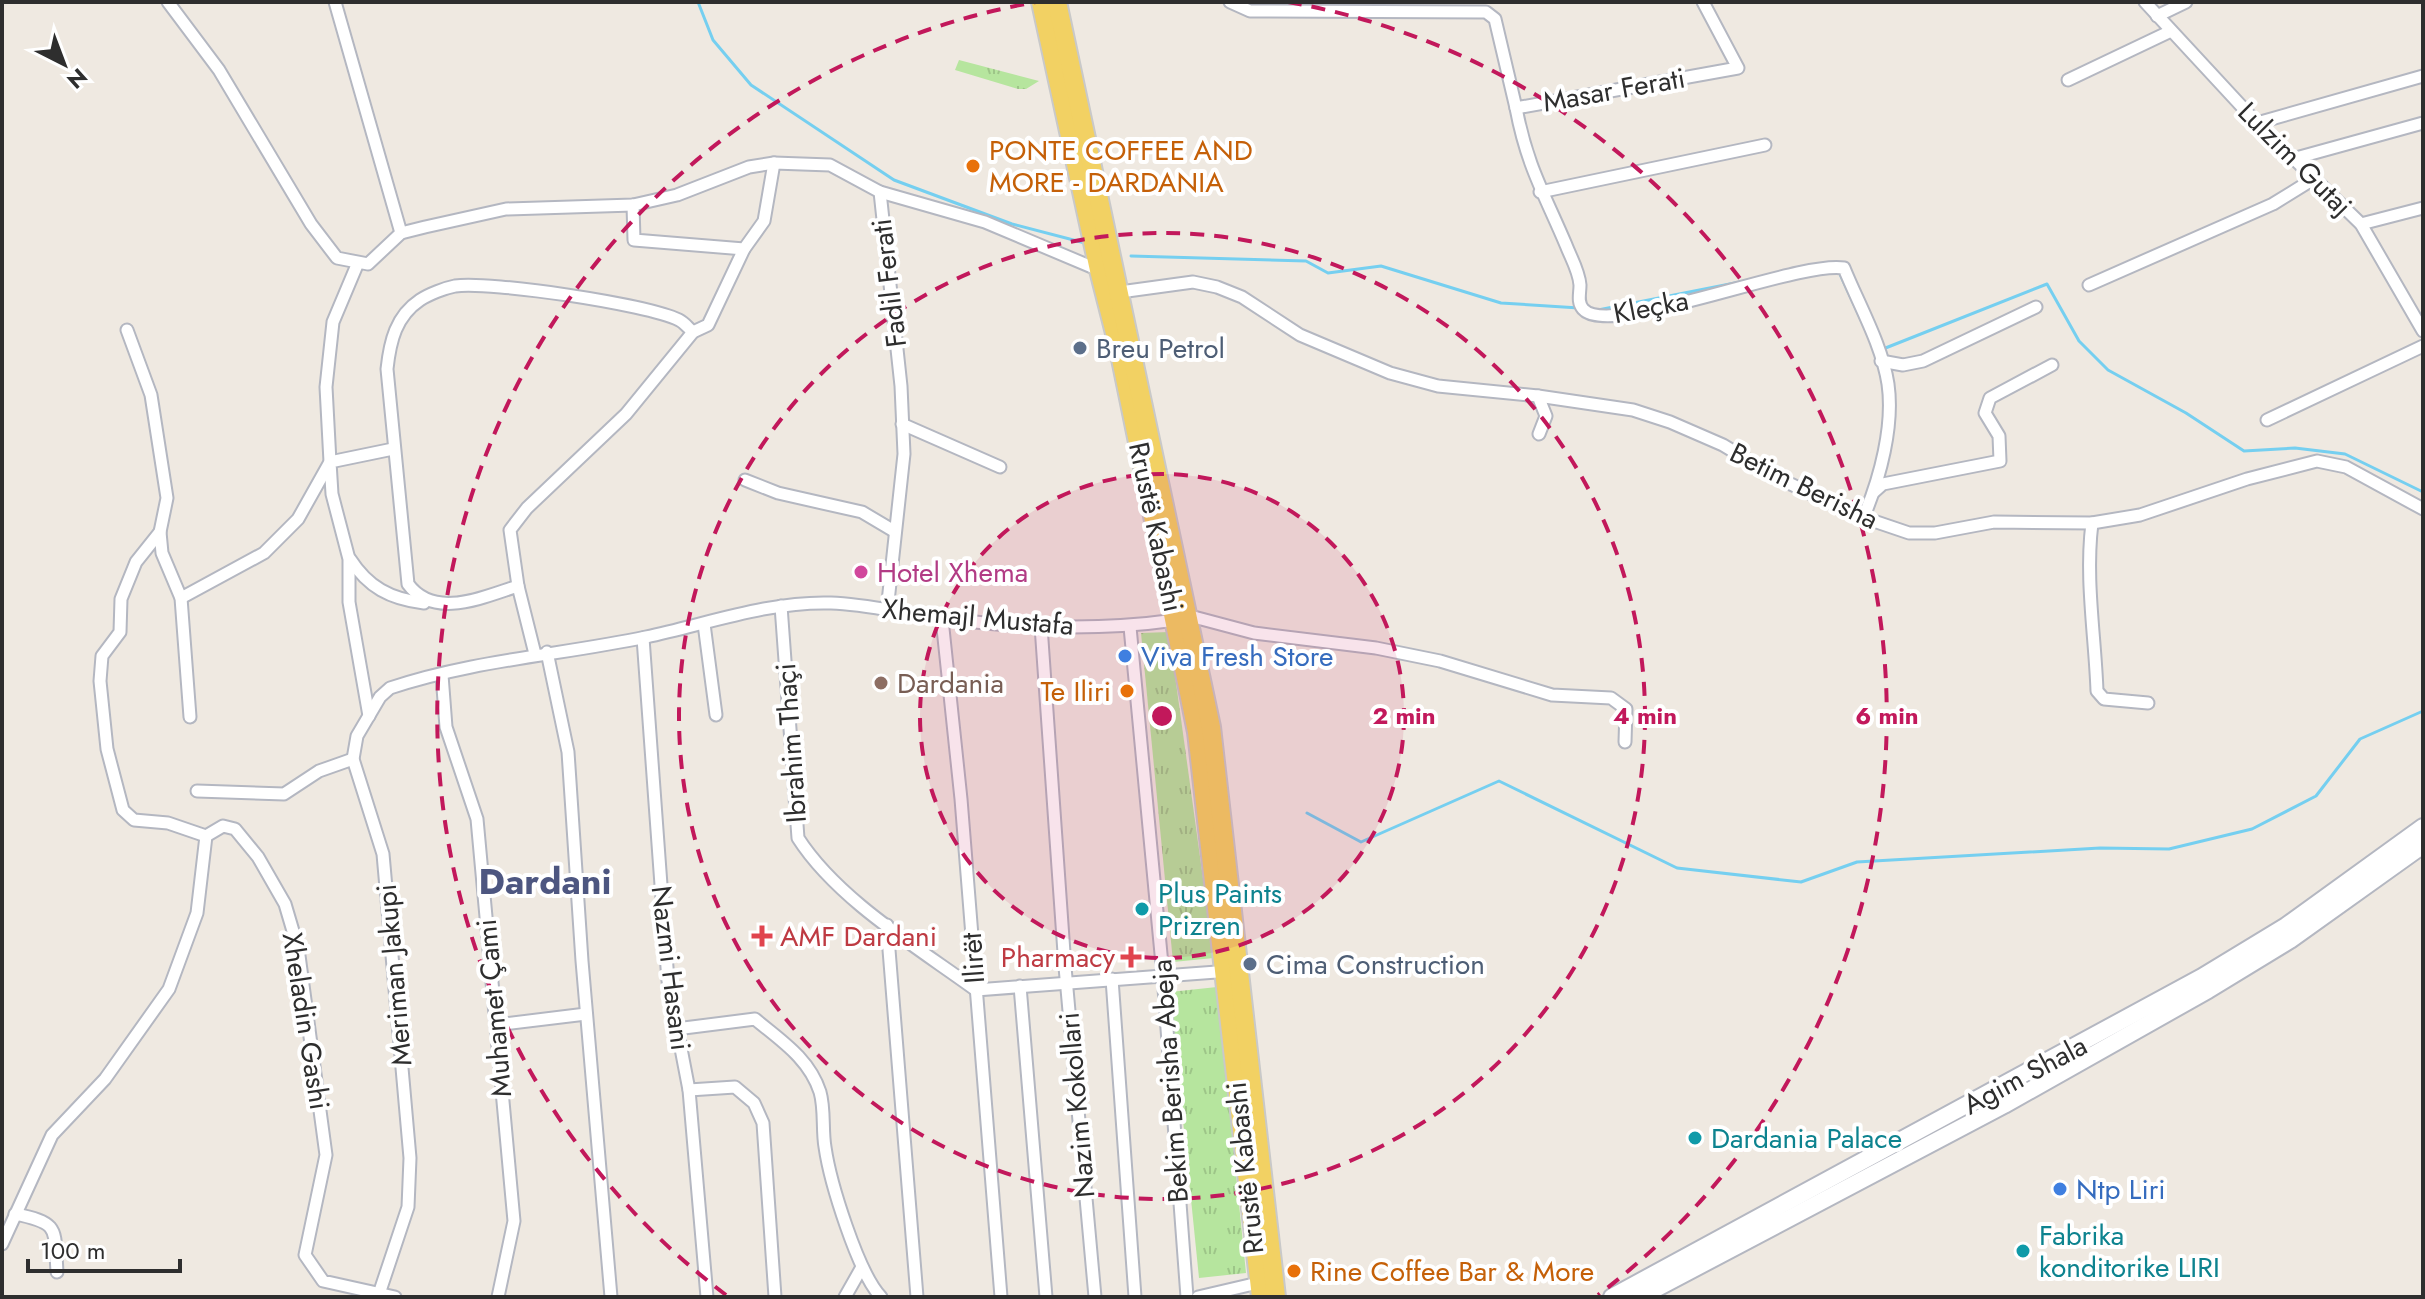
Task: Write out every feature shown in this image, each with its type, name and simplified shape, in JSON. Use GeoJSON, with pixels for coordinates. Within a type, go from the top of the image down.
{"type":"FeatureCollection","features":[{"type":"Feature","properties":{"kind":"main road","name":"Rrustë Kabashi"},"geometry":{"type":"LineString","coordinates":[[1041,2],[1099,270],[1183,618]]}},
{"type":"Feature","properties":{"kind":"main road","name":"Rrustë Kabashi"},"geometry":{"type":"LineString","coordinates":[[1057,2],[1120,292],[1183,618],[1276,1297]]}},
{"type":"Feature","properties":{"kind":"main road","name":"Agim Shala"},"geometry":{"type":"LineString","coordinates":[[1612,1297],[2202,977],[2286,926],[2423,827]]}},
{"type":"Feature","properties":{"kind":"main road","name":"Agim Shala"},"geometry":{"type":"LineString","coordinates":[[1640,1297],[2004,1105],[2208,990],[2290,940],[2423,845]]}},
{"type":"Feature","properties":{"kind":"main road","name":"Rrustë Kabashi"},"geometry":{"type":"LineString","coordinates":[[1230,971],[1259,1290]]}},
{"type":"Feature","properties":{"kind":"street"},"geometry":{"type":"LineString","coordinates":[[168,2],[219,70],[311,224],[337,258],[357,265],[368,264],[401,233],[377,161],[335,2]]}},
{"type":"Feature","properties":{"kind":"street","name":"Masar Ferati"},"geometry":{"type":"LineString","coordinates":[[1230,2],[1250,11],[1492,14],[1516,108],[1738,68],[1703,2]]}},
{"type":"Feature","properties":{"kind":"street","name":"Lulzim Gutaj"},"geometry":{"type":"LineString","coordinates":[[2145,2],[2257,123],[2361,224],[2423,331]]}},
{"type":"Feature","properties":{"kind":"street"},"geometry":{"type":"LineString","coordinates":[[2157,16],[2186,2]]}},
{"type":"Feature","properties":{"kind":"street"},"geometry":{"type":"LineString","coordinates":[[2068,80],[2171,31]]}},
{"type":"Feature","properties":{"kind":"street"},"geometry":{"type":"LineString","coordinates":[[2257,123],[2423,76]]}},
{"type":"Feature","properties":{"kind":"street","name":"Kleçka"},"geometry":{"type":"LineString","coordinates":[[1516,108],[1524,153],[1577,272],[1579,302],[1583,310],[1601,317],[1640,312],[1837,267],[1844,268],[1881,361]]}},
{"type":"Feature","properties":{"kind":"street"},"geometry":{"type":"LineString","coordinates":[[2296,158],[2423,123]]}},
{"type":"Feature","properties":{"kind":"street"},"geometry":{"type":"LineString","coordinates":[[1540,192],[1765,145]]}},
{"type":"Feature","properties":{"kind":"street"},"geometry":{"type":"LineString","coordinates":[[611,1297],[586,1014],[568,752],[541,653],[518,586],[510,530],[527,508],[626,414],[693,332],[708,325],[744,249],[764,221],[774,163]]}},
{"type":"Feature","properties":{"kind":"street","name":"Fadil Ferati"},"geometry":{"type":"LineString","coordinates":[[401,233],[506,209],[633,205],[677,195],[749,167],[774,163],[830,165],[880,192],[901,386],[902,424],[902,497],[894,531],[887,611]]}},
{"type":"Feature","properties":{"kind":"street"},"geometry":{"type":"LineString","coordinates":[[2089,285],[2273,204],[2315,178]]}},
{"type":"Feature","properties":{"kind":"street"},"geometry":{"type":"LineString","coordinates":[[880,192],[985,222],[1099,270]]}},
{"type":"Feature","properties":{"kind":"street"},"geometry":{"type":"LineString","coordinates":[[633,205],[634,240],[744,249]]}},
{"type":"Feature","properties":{"kind":"street"},"geometry":{"type":"LineString","coordinates":[[2361,224],[2423,208]]}},
{"type":"Feature","properties":{"kind":"street"},"geometry":{"type":"LineString","coordinates":[[197,791],[284,794],[319,771],[353,759],[357,736],[369,716],[349,602],[349,559],[332,494],[326,387],[333,322],[357,265]]}},
{"type":"Feature","properties":{"kind":"street","name":"Betim Berisha"},"geometry":{"type":"LineString","coordinates":[[1120,292],[1193,282],[1217,287],[1242,297],[1300,335],[1390,373],[1438,386],[1633,410],[1723,445],[1776,477],[1894,530],[1920,534],[1994,522],[2092,523],[2140,515],[2317,461],[2346,467],[2423,509]]}},
{"type":"Feature","properties":{"kind":"street"},"geometry":{"type":"LineString","coordinates":[[432,603],[416,596],[408,584],[393,449],[387,369],[390,340],[402,317],[421,299],[453,286],[511,287],[637,309],[680,320],[693,332]]}},
{"type":"Feature","properties":{"kind":"street"},"geometry":{"type":"LineString","coordinates":[[1864,516],[1874,492],[1888,422],[1888,384],[1881,361],[1903,365],[1923,361],[2036,307]]}},
{"type":"Feature","properties":{"kind":"street"},"geometry":{"type":"LineString","coordinates":[[127,330],[151,395],[167,498],[160,532],[165,564],[181,598],[190,717]]}},
{"type":"Feature","properties":{"kind":"street"},"geometry":{"type":"LineString","coordinates":[[2267,420],[2423,346]]}},
{"type":"Feature","properties":{"kind":"street"},"geometry":{"type":"LineString","coordinates":[[1874,492],[1883,484],[2000,461],[1999,436],[1985,413],[1990,398],[2052,365]]}},
{"type":"Feature","properties":{"kind":"street"},"geometry":{"type":"LineString","coordinates":[[1538,396],[1546,416],[1539,434]]}},
{"type":"Feature","properties":{"kind":"street"},"geometry":{"type":"LineString","coordinates":[[902,424],[1000,467]]}},
{"type":"Feature","properties":{"kind":"street"},"geometry":{"type":"LineString","coordinates":[[181,598],[264,553],[298,519],[330,462],[393,449]]}},
{"type":"Feature","properties":{"kind":"street"},"geometry":{"type":"LineString","coordinates":[[745,480],[778,493],[862,512],[894,531]]}},
{"type":"Feature","properties":{"kind":"street"},"geometry":{"type":"LineString","coordinates":[[2092,523],[2087,572],[2094,610],[2097,691],[2104,699],[2148,703]]}},
{"type":"Feature","properties":{"kind":"street"},"geometry":{"type":"LineString","coordinates":[[2,1244],[52,1135],[105,1079],[169,989],[197,913],[206,836],[168,823],[134,820],[123,810],[107,749],[100,681],[102,656],[120,632],[121,599],[136,562],[160,532]]}},
{"type":"Feature","properties":{"kind":"street"},"geometry":{"type":"LineString","coordinates":[[349,559],[366,584],[411,601],[452,603],[518,586]]}},
{"type":"Feature","properties":{"kind":"street","name":"Xhemajl Mustafa"},"geometry":{"type":"LineString","coordinates":[[369,716],[390,688],[411,681],[541,653],[643,638],[781,606],[832,603],[942,619],[1041,626],[1130,627],[1183,618]]}},
{"type":"Feature","properties":{"kind":"street","name":"Ibrahim Thaçi"},"geometry":{"type":"LineString","coordinates":[[781,606],[798,838],[813,861],[887,925],[976,990]]}},
{"type":"Feature","properties":{"kind":"street"},"geometry":{"type":"LineString","coordinates":[[1183,618],[1254,633],[1376,648],[1440,661],[1552,695],[1611,698],[1626,709],[1625,742]]}},
{"type":"Feature","properties":{"kind":"street","name":"Ilirët"},"geometry":{"type":"LineString","coordinates":[[942,619],[1001,1297]]}},
{"type":"Feature","properties":{"kind":"street"},"geometry":{"type":"LineString","coordinates":[[704,624],[716,715]]}},
{"type":"Feature","properties":{"kind":"street","name":"Nazim Kokollari"},"geometry":{"type":"LineString","coordinates":[[1041,626],[1066,982],[1095,1297]]}},
{"type":"Feature","properties":{"kind":"street","name":"Bekim Berisha Abeja"},"geometry":{"type":"LineString","coordinates":[[1130,627],[1163,975],[1187,1297]]}},
{"type":"Feature","properties":{"kind":"street","name":"Nazmi Hasani"},"geometry":{"type":"LineString","coordinates":[[643,638],[668,981],[689,1090],[707,1297]]}},
{"type":"Feature","properties":{"kind":"street","name":"Muhamet Çami"},"geometry":{"type":"LineString","coordinates":[[442,675],[446,727],[477,819],[514,1221],[498,1297]]}},
{"type":"Feature","properties":{"kind":"street","name":"Meriman Jakupi"},"geometry":{"type":"LineString","coordinates":[[353,759],[383,854],[410,1158],[408,1207],[379,1294]]}},
{"type":"Feature","properties":{"kind":"street","name":"Xheladin Gashi"},"geometry":{"type":"LineString","coordinates":[[206,836],[223,826],[235,829],[258,857],[285,904],[298,948],[326,1155],[305,1255],[323,1281],[379,1294]]}},
{"type":"Feature","properties":{"kind":"street"},"geometry":{"type":"LineString","coordinates":[[887,925],[917,1297]]}},
{"type":"Feature","properties":{"kind":"street"},"geometry":{"type":"LineString","coordinates":[[976,990],[1230,971]]}},
{"type":"Feature","properties":{"kind":"street"},"geometry":{"type":"LineString","coordinates":[[1112,979],[1135,1297]]}},
{"type":"Feature","properties":{"kind":"street"},"geometry":{"type":"LineString","coordinates":[[1020,986],[1046,1297]]}},
{"type":"Feature","properties":{"kind":"street"},"geometry":{"type":"LineString","coordinates":[[496,1025],[586,1014]]}},
{"type":"Feature","properties":{"kind":"street"},"geometry":{"type":"LineString","coordinates":[[676,1029],[755,1019],[800,1056],[820,1092],[825,1150],[862,1267],[868,1284],[881,1297]]}},
{"type":"Feature","properties":{"kind":"street"},"geometry":{"type":"LineString","coordinates":[[689,1090],[735,1087],[754,1103],[763,1123],[775,1297]]}},
{"type":"Feature","properties":{"kind":"street"},"geometry":{"type":"LineString","coordinates":[[15,1214],[48,1222],[54,1230],[57,1272]]}},
{"type":"Feature","properties":{"kind":"street"},"geometry":{"type":"LineString","coordinates":[[845,1297],[862,1267]]}},
{"type":"Feature","properties":{"kind":"street"},"geometry":{"type":"LineString","coordinates":[[1198,1297],[1259,1290]]}},
{"type":"Feature","properties":{"kind":"street"},"geometry":{"type":"LineString","coordinates":[[379,1294],[395,1297]]}},
{"type":"Feature","properties":{"kind":"green space"},"geometry":{"type":"Polygon","coordinates":[[[959,60],[1039,81],[1026,89],[1018,89],[955,70],[959,60]]]}},
{"type":"Feature","properties":{"kind":"green space"},"geometry":{"type":"Polygon","coordinates":[[[1169,632],[1214,958],[1173,962],[1141,633],[1169,632]]]}},
{"type":"Feature","properties":{"kind":"green space"},"geometry":{"type":"Polygon","coordinates":[[[1217,987],[1246,1273],[1199,1278],[1170,992],[1217,987]]]}},
{"type":"Feature","properties":{"kind":"waterway"},"geometry":{"type":"LineString","coordinates":[[698,2],[713,40],[751,85],[894,180],[1012,224],[1085,243]]}},
{"type":"Feature","properties":{"kind":"waterway"},"geometry":{"type":"LineString","coordinates":[[1131,256],[1306,261],[1328,273],[1381,266],[1501,303],[1579,308]]}},
{"type":"Feature","properties":{"kind":"waterway"},"geometry":{"type":"LineString","coordinates":[[1839,272],[1866,331]]}},
{"type":"Feature","properties":{"kind":"waterway"},"geometry":{"type":"LineString","coordinates":[[1598,310],[1740,282]]}},
{"type":"Feature","properties":{"kind":"waterway"},"geometry":{"type":"LineString","coordinates":[[1883,349],[2047,284],[2079,341],[2108,370],[2186,413],[2244,451],[2295,448],[2345,454],[2423,492]]}},
{"type":"Feature","properties":{"kind":"waterway"},"geometry":{"type":"LineString","coordinates":[[1307,813],[1361,842],[1499,781],[1677,868],[1801,882],[1857,862],[2100,848],[2169,849],[2252,829],[2316,796],[2360,739],[2423,711]]}},
{"type":"Feature","properties":{"kind":"place","name":"PONTE COFFEE AND MORE - DARDANIA"},"geometry":{"type":"Point","coordinates":[973,166]}},
{"type":"Feature","properties":{"kind":"place","name":"Breu Petrol"},"geometry":{"type":"Point","coordinates":[1080,348]}},
{"type":"Feature","properties":{"kind":"place","name":"Hotel Xhema"},"geometry":{"type":"Point","coordinates":[861,572]}},
{"type":"Feature","properties":{"kind":"place","name":"Viva Fresh Store"},"geometry":{"type":"Point","coordinates":[1125,656]}},
{"type":"Feature","properties":{"kind":"place","name":"Dardania"},"geometry":{"type":"Point","coordinates":[881,683]}},
{"type":"Feature","properties":{"kind":"place","name":"Te Iliri"},"geometry":{"type":"Point","coordinates":[1127,691]}},
{"type":"Feature","properties":{"kind":"place","name":"Plus Paints Prizren"},"geometry":{"type":"Point","coordinates":[1142,909]}},
{"type":"Feature","properties":{"kind":"place","name":"AMF Dardani"},"geometry":{"type":"Point","coordinates":[762,936]}},
{"type":"Feature","properties":{"kind":"place","name":"Pharmacy"},"geometry":{"type":"Point","coordinates":[1131,957]}},
{"type":"Feature","properties":{"kind":"place","name":"Cima Construction"},"geometry":{"type":"Point","coordinates":[1250,964]}},
{"type":"Feature","properties":{"kind":"place","name":"Dardania Palace"},"geometry":{"type":"Point","coordinates":[1695,1138]}},
{"type":"Feature","properties":{"kind":"place","name":"Ntp Liri"},"geometry":{"type":"Point","coordinates":[2060,1189]}},
{"type":"Feature","properties":{"kind":"place","name":"Fabrika konditorike LIRI"},"geometry":{"type":"Point","coordinates":[2023,1251]}},
{"type":"Feature","properties":{"kind":"place","name":"Rine Coffee Bar & More"},"geometry":{"type":"Point","coordinates":[1294,1271]}},
{"type":"Feature","properties":{"kind":"district","name":"Dardani"},"geometry":{"type":"Point","coordinates":[545,881]}}]}
